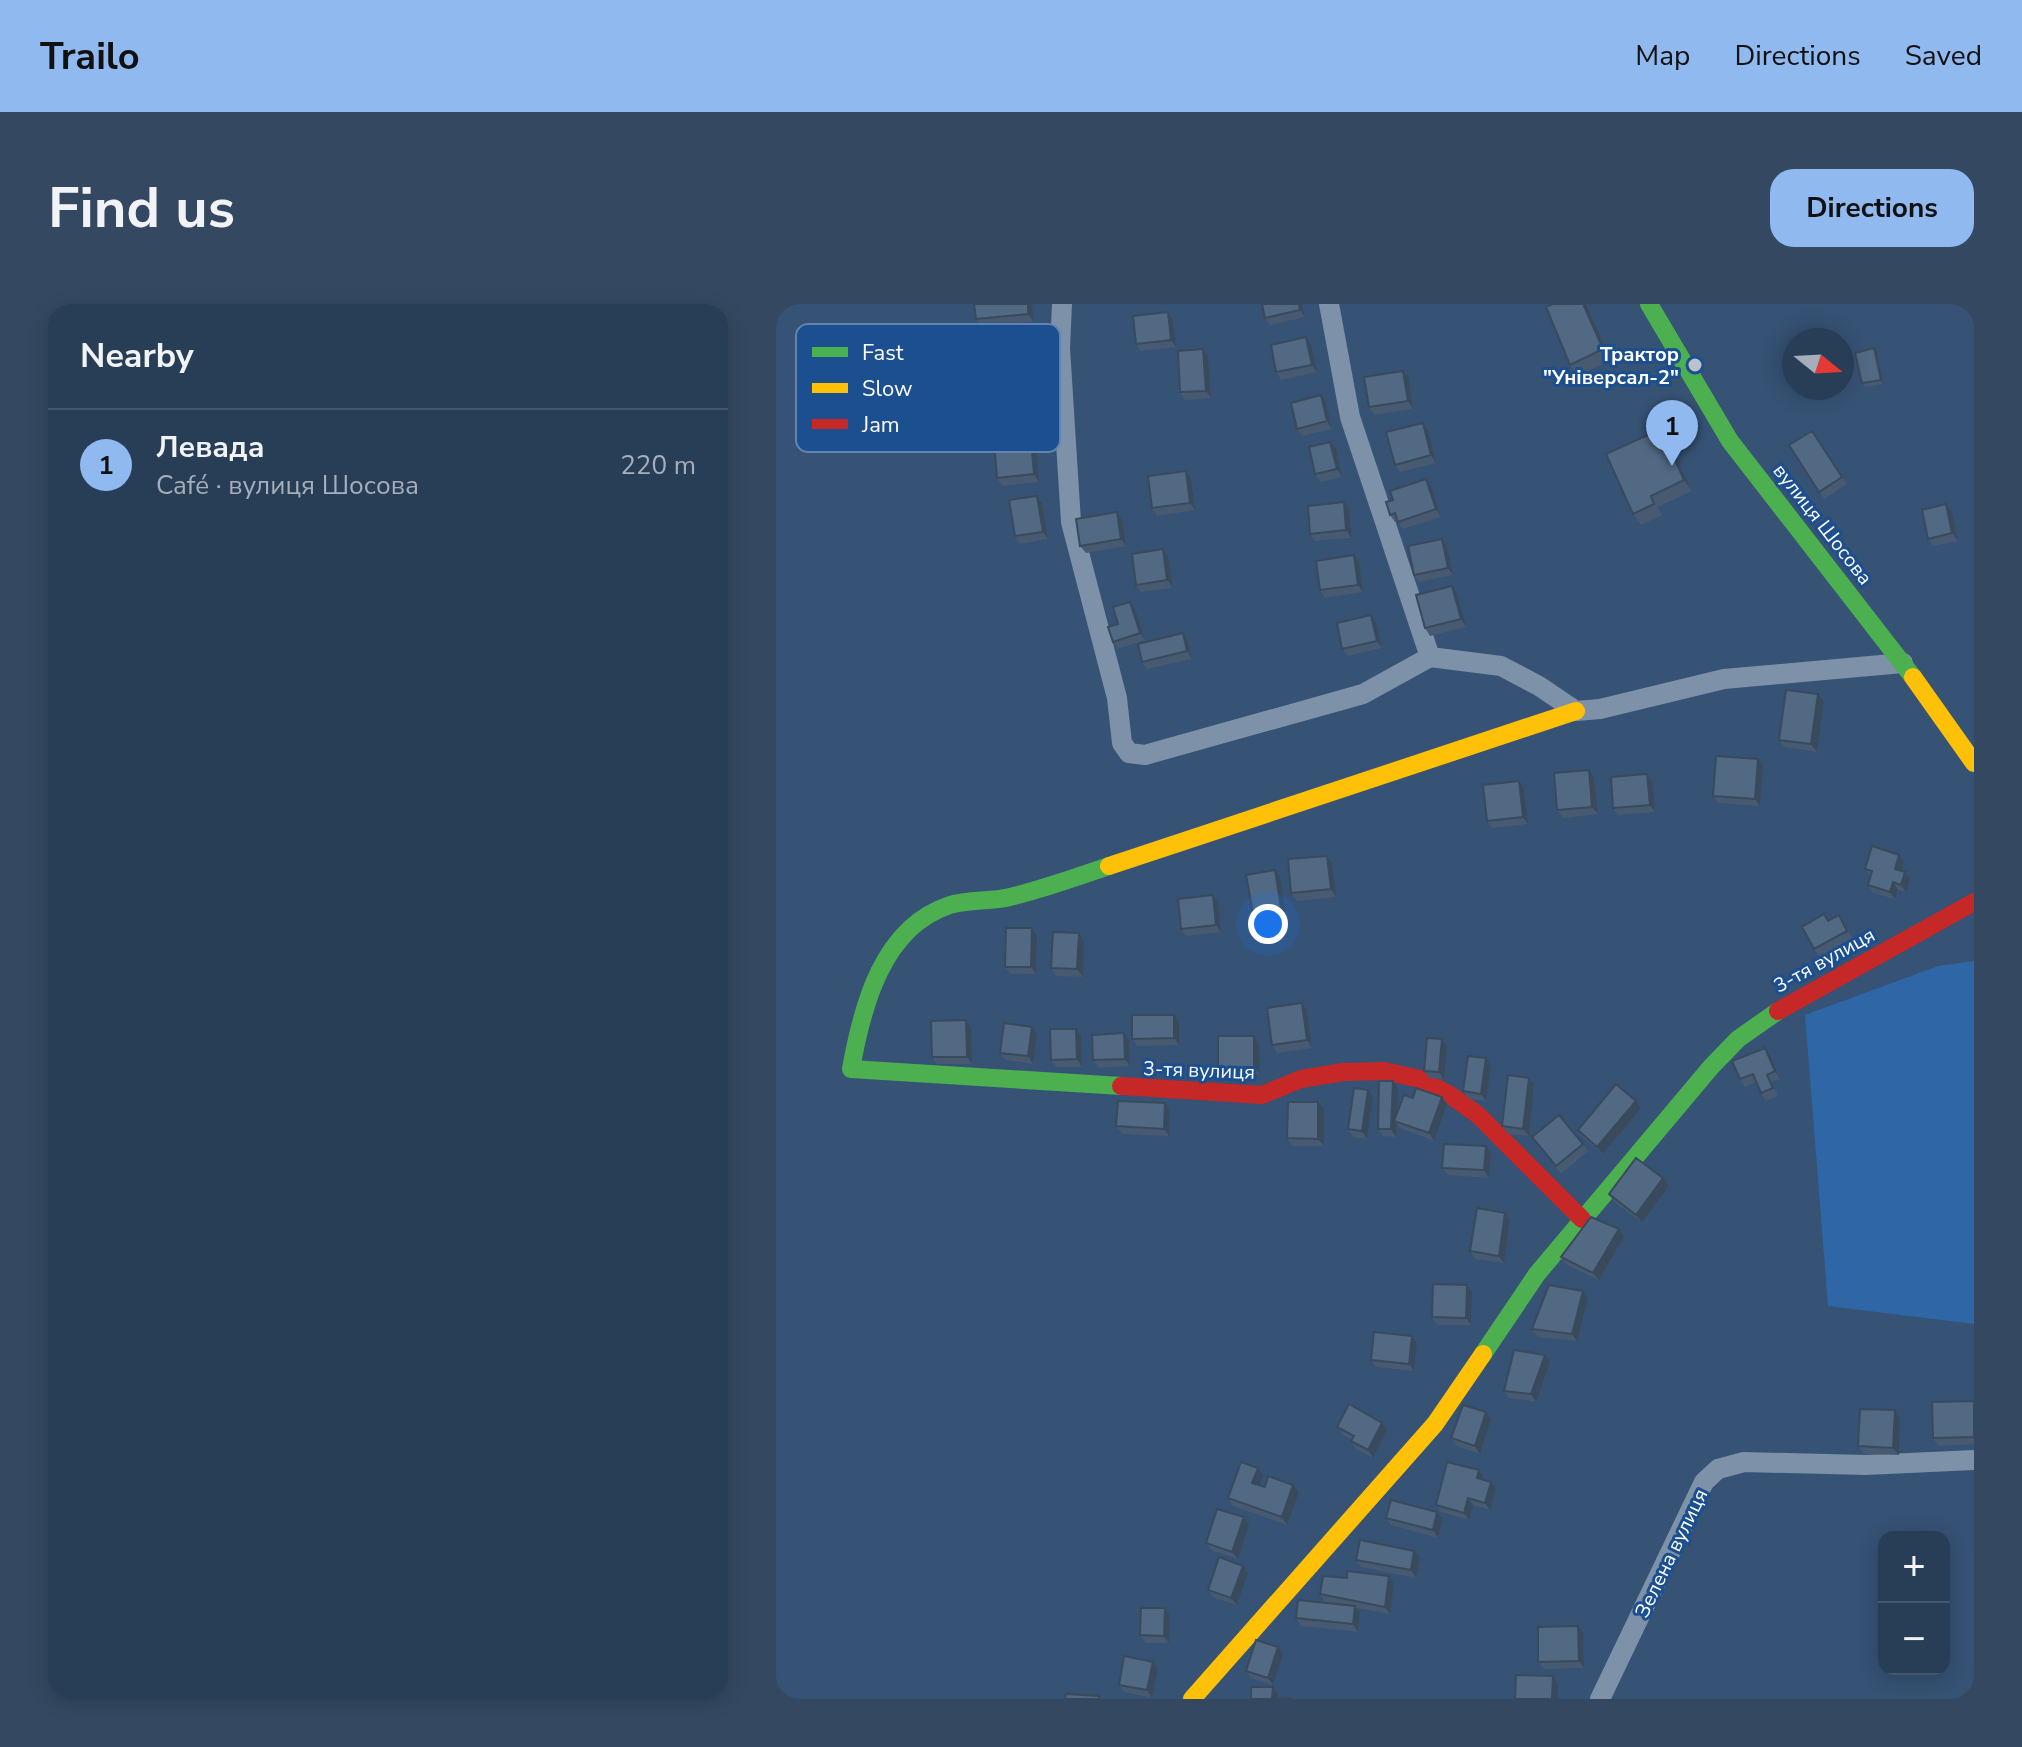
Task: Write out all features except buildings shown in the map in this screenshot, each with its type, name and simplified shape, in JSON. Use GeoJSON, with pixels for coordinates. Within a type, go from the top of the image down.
{"type":"FeatureCollection","features":[{"type":"Feature","properties":{"kind":"street"},"geometry":{"type":"LineString","coordinates":[[1062,304],[1060,348],[1071,522],[1117,698],[1122,743],[1129,753],[1145,755],[1363,694],[1430,657],[1501,666],[1539,686],[1576,711],[1600,709],[1724,679],[1903,663]]}},
{"type":"Feature","properties":{"kind":"street"},"geometry":{"type":"LineString","coordinates":[[1329,304],[1350,417],[1430,657]]}},
{"type":"Feature","properties":{"kind":"street","name":"вулиця Шосова"},"geometry":{"type":"LineString","coordinates":[[1649,304],[1725,434],[1903,663],[1974,763]]}},
{"type":"Feature","properties":{"kind":"street","name":"3-тя вулиця"},"geometry":{"type":"LineString","coordinates":[[1576,711],[1062,882],[997,900],[949,905],[935,912],[890,955],[871,986],[851,1069],[1262,1095],[1289,1081],[1317,1075],[1363,1069],[1408,1073],[1435,1083],[1470,1108],[1582,1219]]}},
{"type":"Feature","properties":{"kind":"street","name":"3-тя вулиця"},"geometry":{"type":"LineString","coordinates":[[1192,1699],[1435,1424],[1537,1274],[1738,1039],[1786,1005],[1972,908]]}},
{"type":"Feature","properties":{"kind":"street","name":"Зелена вулиця"},"geometry":{"type":"LineString","coordinates":[[1600,1699],[1704,1482],[1718,1469],[1744,1462],[1850,1466],[1974,1460]]}},
{"type":"Feature","properties":{"kind":"shaded area"},"geometry":{"type":"Polygon","coordinates":[[[1974,961],[1974,1324],[1828,1306],[1805,1015],[1938,966],[1974,961]]]}},
{"type":"Feature","properties":{"kind":"traffic: fast"},"geometry":{"type":"LineString","coordinates":[[1649,304],[1730,441],[1913,677]]}},
{"type":"Feature","properties":{"kind":"traffic: fast"},"geometry":{"type":"LineString","coordinates":[[1109,866],[1010,897],[950,905],[927,916],[907,931],[879,972],[869,996],[851,1069],[1121,1086]]}},
{"type":"Feature","properties":{"kind":"traffic: fast"},"geometry":{"type":"LineString","coordinates":[[1483,1354],[1537,1274],[1711,1067],[1738,1039],[1778,1011]]}},
{"type":"Feature","properties":{"kind":"traffic: slow"},"geometry":{"type":"LineString","coordinates":[[1913,677],[1974,763]]}},
{"type":"Feature","properties":{"kind":"traffic: slow"},"geometry":{"type":"LineString","coordinates":[[1109,866],[1576,711]]}},
{"type":"Feature","properties":{"kind":"traffic: slow"},"geometry":{"type":"LineString","coordinates":[[1192,1699],[1435,1424],[1483,1354]]}},
{"type":"Feature","properties":{"kind":"traffic: jam"},"geometry":{"type":"LineString","coordinates":[[1778,1011],[1974,902]]}},
{"type":"Feature","properties":{"kind":"traffic: jam"},"geometry":{"type":"LineString","coordinates":[[1121,1086],[1262,1095],[1301,1079],[1343,1072],[1384,1071],[1420,1079],[1478,1115],[1582,1219]]}},
{"type":"Feature","properties":{"kind":"place","name":"Трактор \"Універсал-2\""},"geometry":{"type":"Point","coordinates":[1695,365]}},
{"type":"Feature","properties":{"kind":"place","name":"Левада"},"geometry":{"type":"Point","coordinates":[1672,466]}}]}
